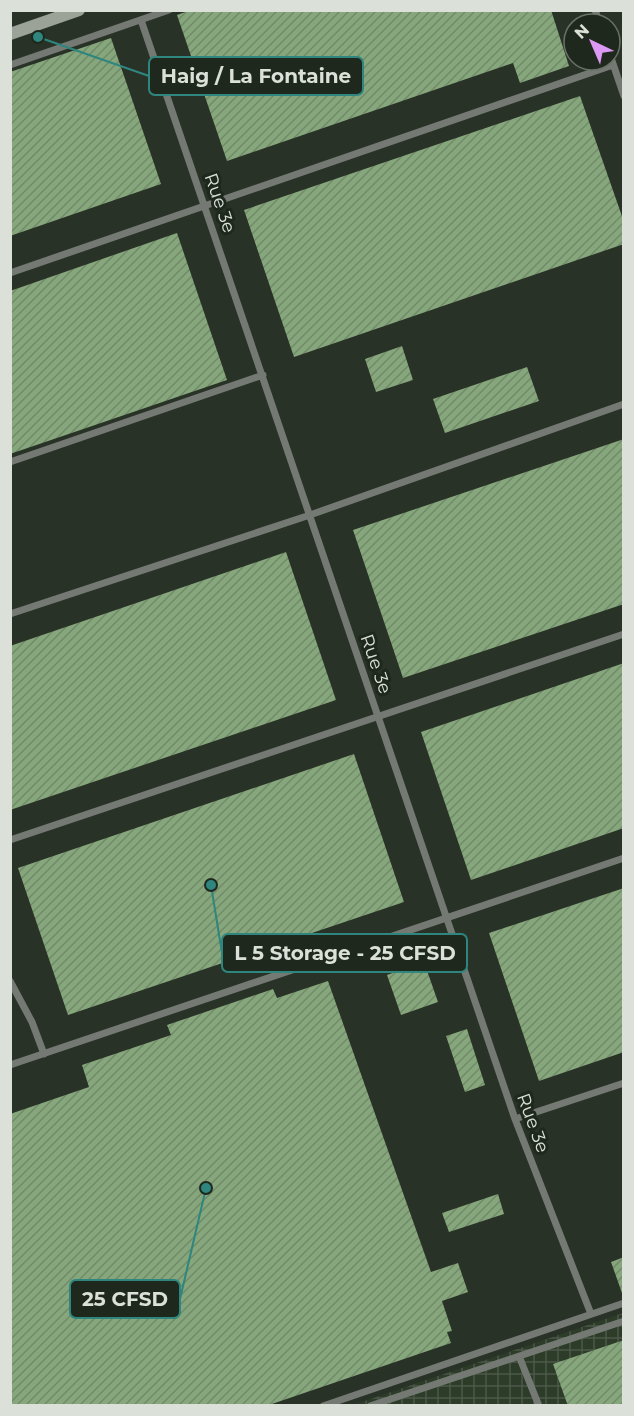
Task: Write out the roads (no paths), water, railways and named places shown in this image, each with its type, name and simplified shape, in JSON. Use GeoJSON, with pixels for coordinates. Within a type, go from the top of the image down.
{"type":"FeatureCollection","features":[{"type":"Feature","properties":{"kind":"street"},"geometry":{"type":"LineString","coordinates":[[10,34],[79,10]]}},
{"type":"Feature","properties":{"kind":"lane"},"geometry":{"type":"LineString","coordinates":[[10,64],[169,10]]}},
{"type":"Feature","properties":{"kind":"lane","name":"Rue 3e"},"geometry":{"type":"LineString","coordinates":[[141,20],[515,1119],[591,1314]]}},
{"type":"Feature","properties":{"kind":"lane"},"geometry":{"type":"LineString","coordinates":[[10,273],[593,72]]}},
{"type":"Feature","properties":{"kind":"lane"},"geometry":{"type":"LineString","coordinates":[[615,72],[624,96]]}},
{"type":"Feature","properties":{"kind":"lane"},"geometry":{"type":"LineString","coordinates":[[10,462],[263,375]]}},
{"type":"Feature","properties":{"kind":"lane"},"geometry":{"type":"LineString","coordinates":[[10,614],[310,515],[624,404]]}},
{"type":"Feature","properties":{"kind":"lane"},"geometry":{"type":"LineString","coordinates":[[10,840],[624,634]]}},
{"type":"Feature","properties":{"kind":"lane"},"geometry":{"type":"LineString","coordinates":[[10,1065],[624,858]]}},
{"type":"Feature","properties":{"kind":"lane"},"geometry":{"type":"LineString","coordinates":[[10,981],[44,1054]]}},
{"type":"Feature","properties":{"kind":"lane"},"geometry":{"type":"LineString","coordinates":[[515,1119],[624,1083]]}},
{"type":"Feature","properties":{"kind":"lane"},"geometry":{"type":"LineString","coordinates":[[322,1406],[624,1303]]}},
{"type":"Feature","properties":{"kind":"lane"},"geometry":{"type":"LineString","coordinates":[[370,1406],[624,1321]]}},
{"type":"Feature","properties":{"kind":"lane"},"geometry":{"type":"LineString","coordinates":[[519,1356],[539,1406]]}},
{"type":"Feature","properties":{"kind":"place","name":"Haig / La Fontaine"},"geometry":{"type":"Point","coordinates":[38,37]}},
{"type":"Feature","properties":{"kind":"place","name":"L 5 Storage - 25 CFSD"},"geometry":{"type":"Point","coordinates":[211,885]}},
{"type":"Feature","properties":{"kind":"place","name":"25 CFSD"},"geometry":{"type":"Point","coordinates":[206,1188]}}]}
